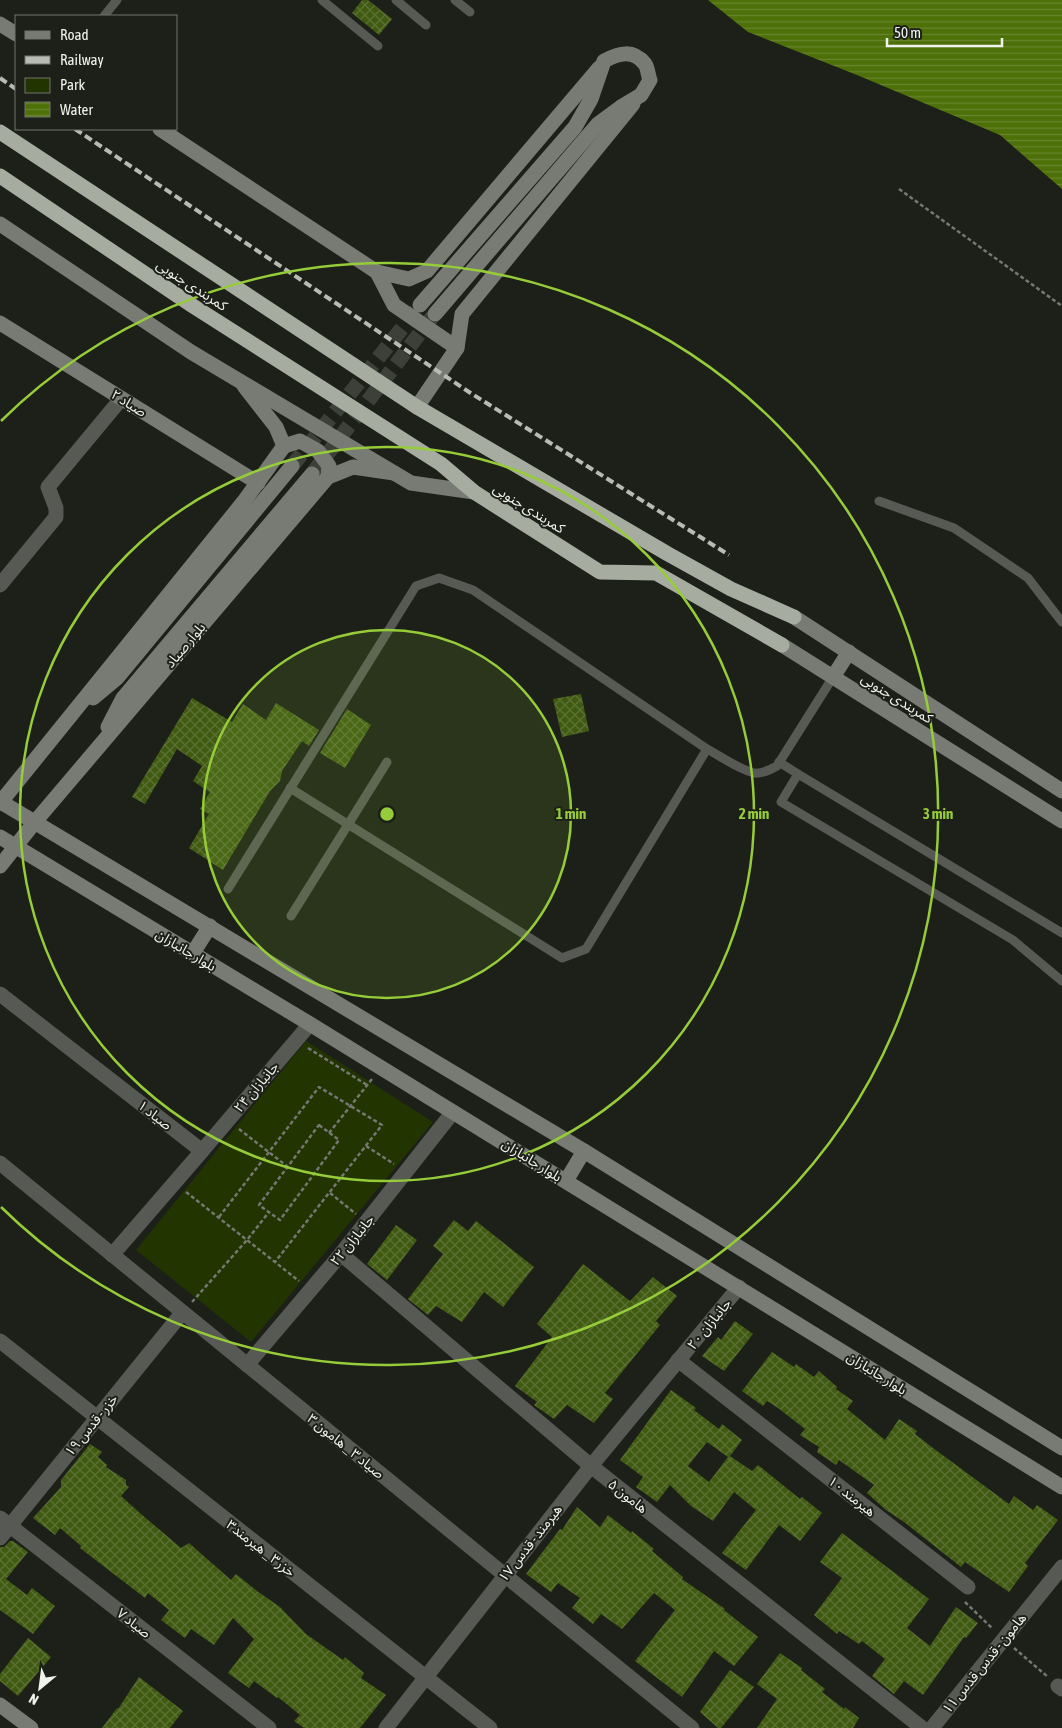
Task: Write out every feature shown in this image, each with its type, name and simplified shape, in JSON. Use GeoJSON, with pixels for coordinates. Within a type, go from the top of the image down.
{"type":"FeatureCollection","features":[{"type":"Feature","properties":{"kind":"highway","name":"کمربندی جنوبی"},"geometry":{"type":"LineString","coordinates":[[0,132],[417,407],[732,589],[794,618]]}},
{"type":"Feature","properties":{"kind":"highway","name":"کمربندی جنوبی"},"geometry":{"type":"LineString","coordinates":[[0,176],[193,306],[441,464],[474,492],[600,572],[656,573],[782,645]]}},
{"type":"Feature","properties":{"kind":"highway"},"geometry":{"type":"LineString","coordinates":[[719,609],[732,589]]}},
{"type":"Feature","properties":{"kind":"main road"},"geometry":{"type":"LineString","coordinates":[[0,24],[15,33]]}},
{"type":"Feature","properties":{"kind":"main road"},"geometry":{"type":"LineString","coordinates":[[162,130],[377,272],[409,279],[427,271],[604,61],[618,54],[632,54],[646,65],[650,80],[641,95],[462,314],[457,348],[417,407]]}},
{"type":"Feature","properties":{"kind":"main road"},"geometry":{"type":"LineString","coordinates":[[420,305],[575,127],[591,99],[604,61]]}},
{"type":"Feature","properties":{"kind":"main road"},"geometry":{"type":"LineString","coordinates":[[434,314],[598,124],[641,95]]}},
{"type":"Feature","properties":{"kind":"main road"},"geometry":{"type":"LineString","coordinates":[[0,224],[191,352],[411,483],[474,492]]}},
{"type":"Feature","properties":{"kind":"main road"},"geometry":{"type":"LineString","coordinates":[[377,272],[394,305],[457,348]]}},
{"type":"Feature","properties":{"kind":"main road","name":"صیاد ۲"},"geometry":{"type":"LineString","coordinates":[[0,323],[258,483]]}},
{"type":"Feature","properties":{"kind":"main road"},"geometry":{"type":"LineString","coordinates":[[239,379],[276,427],[284,446]]}},
{"type":"Feature","properties":{"kind":"main road"},"geometry":{"type":"LineString","coordinates":[[328,477],[329,466],[318,451],[300,440],[284,446],[258,483],[0,802],[210,926],[584,1152],[1062,1448]]}},
{"type":"Feature","properties":{"kind":"main road"},"geometry":{"type":"LineString","coordinates":[[68,719],[117,678],[292,466]]}},
{"type":"Feature","properties":{"kind":"main road","name":"بلوار صیاد"},"geometry":{"type":"LineString","coordinates":[[0,866],[34,823],[328,477],[353,468],[394,473]]}},
{"type":"Feature","properties":{"kind":"main road"},"geometry":{"type":"LineString","coordinates":[[96,750],[123,698],[312,474]]}},
{"type":"Feature","properties":{"kind":"main road","name":"کمربندی جنوبی"},"geometry":{"type":"LineString","coordinates":[[794,618],[1062,791]]}},
{"type":"Feature","properties":{"kind":"main road","name":"کمربندی جنوبی"},"geometry":{"type":"LineString","coordinates":[[782,645],[1062,821]]}},
{"type":"Feature","properties":{"kind":"main road"},"geometry":{"type":"LineString","coordinates":[[833,677],[849,652]]}},
{"type":"Feature","properties":{"kind":"main road"},"geometry":{"type":"LineString","coordinates":[[954,753],[968,731]]}},
{"type":"Feature","properties":{"kind":"main road","name":"بلوار جانبازان"},"geometry":{"type":"LineString","coordinates":[[0,837],[310,1024],[1062,1487]]}},
{"type":"Feature","properties":{"kind":"main road"},"geometry":{"type":"LineString","coordinates":[[193,954],[210,926]]}},
{"type":"Feature","properties":{"kind":"main road"},"geometry":{"type":"LineString","coordinates":[[566,1181],[584,1152]]}},
{"type":"Feature","properties":{"kind":"main road"},"geometry":{"type":"LineString","coordinates":[[0,1705],[31,1728]]}},
{"type":"Feature","properties":{"kind":"street"},"geometry":{"type":"LineString","coordinates":[[3,576],[56,516],[56,508],[48,487],[121,399]]}},
{"type":"Feature","properties":{"kind":"street","name":"صیاد ۱"},"geometry":{"type":"LineString","coordinates":[[0,994],[202,1151]]}},
{"type":"Feature","properties":{"kind":"street","name":"جانبازان ۲۴"},"geometry":{"type":"LineString","coordinates":[[202,1151],[310,1024]]}},
{"type":"Feature","properties":{"kind":"street","name":"جانبازان ۲۲"},"geometry":{"type":"LineString","coordinates":[[247,1365],[341,1254],[453,1112]]}},
{"type":"Feature","properties":{"kind":"street"},"geometry":{"type":"LineString","coordinates":[[112,1255],[202,1151]]}},
{"type":"Feature","properties":{"kind":"street","name":"صیاد ۳ _ هامون ۳"},"geometry":{"type":"LineString","coordinates":[[0,1163],[692,1728]]}},
{"type":"Feature","properties":{"kind":"street","name":"هامون ۵"},"geometry":{"type":"LineString","coordinates":[[341,1254],[591,1466],[922,1728]]}},
{"type":"Feature","properties":{"kind":"street","name":"جانبازان ۲۰"},"geometry":{"type":"LineString","coordinates":[[678,1360],[739,1287]]}},
{"type":"Feature","properties":{"kind":"street","name":"خزر - قدس ۱۹"},"geometry":{"type":"LineString","coordinates":[[3,1527],[97,1418],[182,1313]]}},
{"type":"Feature","properties":{"kind":"street","name":"خزر۳ _ هیرمند۳"},"geometry":{"type":"LineString","coordinates":[[0,1341],[490,1728]]}},
{"type":"Feature","properties":{"kind":"street","name":"هیرمند - قدس ۱۷"},"geometry":{"type":"LineString","coordinates":[[386,1728],[591,1466],[678,1360]]}},
{"type":"Feature","properties":{"kind":"street","name":"هیرمند ۱۰"},"geometry":{"type":"LineString","coordinates":[[678,1360],[968,1587]]}},
{"type":"Feature","properties":{"kind":"street","name":"صیاد ۷"},"geometry":{"type":"LineString","coordinates":[[3,1527],[269,1728]]}},
{"type":"Feature","properties":{"kind":"street","name":"هامون - قدس قدس ۱۱"},"geometry":{"type":"LineString","coordinates":[[932,1728],[1062,1566]]}},
{"type":"Feature","properties":{"kind":"lane"},"geometry":{"type":"LineString","coordinates":[[105,15],[117,0]]}},
{"type":"Feature","properties":{"kind":"lane"},"geometry":{"type":"LineString","coordinates":[[322,0],[378,46]]}},
{"type":"Feature","properties":{"kind":"lane"},"geometry":{"type":"LineString","coordinates":[[396,0],[426,25]]}},
{"type":"Feature","properties":{"kind":"lane"},"geometry":{"type":"LineString","coordinates":[[455,0],[470,12]]}},
{"type":"Feature","properties":{"kind":"lane"},"geometry":{"type":"LineString","coordinates":[[879,501],[954,528],[1028,578],[1062,622]]}},
{"type":"Feature","properties":{"kind":"lane"},"geometry":{"type":"LineString","coordinates":[[228,889],[416,586],[439,578],[473,590],[708,749],[755,773],[767,771],[776,766],[833,677]]}},
{"type":"Feature","properties":{"kind":"lane"},"geometry":{"type":"LineString","coordinates":[[290,788],[562,958],[586,949],[708,749]]}},
{"type":"Feature","properties":{"kind":"lane"},"geometry":{"type":"LineString","coordinates":[[291,916],[386,762]]}},
{"type":"Feature","properties":{"kind":"lane"},"geometry":{"type":"LineString","coordinates":[[779,762],[1062,933]]}},
{"type":"Feature","properties":{"kind":"lane"},"geometry":{"type":"LineString","coordinates":[[798,774],[781,802],[1013,940],[1062,981]]}},
{"type":"Feature","properties":{"kind":"path"},"geometry":{"type":"LineString","coordinates":[[899,189],[1062,306]]}},
{"type":"Feature","properties":{"kind":"path"},"geometry":{"type":"LineString","coordinates":[[296,1040],[368,1085]]}},
{"type":"Feature","properties":{"kind":"path"},"geometry":{"type":"LineString","coordinates":[[329,1133],[381,1068]]}},
{"type":"Feature","properties":{"kind":"path"},"geometry":{"type":"LineString","coordinates":[[218,1217],[319,1087],[382,1124],[275,1262]]}},
{"type":"Feature","properties":{"kind":"path"},"geometry":{"type":"LineString","coordinates":[[228,1121],[288,1167]]}},
{"type":"Feature","properties":{"kind":"path"},"geometry":{"type":"LineString","coordinates":[[319,1125],[339,1140],[280,1220],[259,1205],[288,1167],[319,1125]]}},
{"type":"Feature","properties":{"kind":"path"},"geometry":{"type":"LineString","coordinates":[[366,1146],[406,1172]]}},
{"type":"Feature","properties":{"kind":"path"},"geometry":{"type":"LineString","coordinates":[[174,1183],[310,1290]]}},
{"type":"Feature","properties":{"kind":"path"},"geometry":{"type":"LineString","coordinates":[[330,1193],[366,1222]]}},
{"type":"Feature","properties":{"kind":"path"},"geometry":{"type":"LineString","coordinates":[[182,1313],[247,1240],[269,1212]]}},
{"type":"Feature","properties":{"kind":"path"},"geometry":{"type":"LineString","coordinates":[[968,1587],[960,1598],[1003,1639],[1060,1688]]}},
{"type":"Feature","properties":{"kind":"green space"},"geometry":{"type":"Polygon","coordinates":[[[306,1041],[433,1122],[251,1342],[136,1250],[306,1041]]]}},
{"type":"Feature","properties":{"kind":"water"},"geometry":{"type":"Polygon","coordinates":[[[708,0],[1062,0],[1062,189],[1000,135],[748,32],[708,0]]]}},
{"type":"Feature","properties":{"kind":"building"},"geometry":{"type":"Polygon","coordinates":[[[362,0],[368,0],[392,19],[379,35],[352,13],[362,0]]]}},
{"type":"Feature","properties":{"kind":"building"},"geometry":{"type":"Polygon","coordinates":[[[581,694],[589,731],[562,737],[553,699],[581,694]]]}},
{"type":"Feature","properties":{"kind":"building"},"geometry":{"type":"Polygon","coordinates":[[[192,698],[232,722],[243,704],[266,720],[276,703],[319,730],[309,746],[302,741],[282,771],[280,781],[270,791],[223,870],[189,848],[209,814],[200,809],[210,792],[193,781],[202,766],[177,749],[145,804],[132,797],[192,698]]]}},
{"type":"Feature","properties":{"kind":"building"},"geometry":{"type":"Polygon","coordinates":[[[347,709],[371,725],[345,768],[320,753],[347,709]]]}},
{"type":"Feature","properties":{"kind":"building"},"geometry":{"type":"Polygon","coordinates":[[[454,1220],[468,1231],[476,1221],[534,1267],[503,1307],[484,1292],[462,1322],[436,1306],[428,1315],[408,1299],[443,1254],[433,1246],[454,1220]]]}},
{"type":"Feature","properties":{"kind":"building"},"geometry":{"type":"Polygon","coordinates":[[[396,1225],[417,1240],[387,1280],[367,1264],[396,1225]]]}},
{"type":"Feature","properties":{"kind":"building"},"geometry":{"type":"Polygon","coordinates":[[[583,1264],[630,1301],[653,1277],[677,1296],[656,1321],[660,1325],[605,1393],[613,1399],[594,1423],[567,1405],[554,1419],[534,1405],[537,1402],[515,1386],[552,1337],[537,1324],[583,1264]]]}},
{"type":"Feature","properties":{"kind":"building"},"geometry":{"type":"Polygon","coordinates":[[[735,1321],[753,1334],[724,1371],[702,1356],[718,1337],[721,1340],[735,1321]]]}},
{"type":"Feature","properties":{"kind":"building"},"geometry":{"type":"Polygon","coordinates":[[[772,1352],[794,1367],[796,1364],[814,1377],[819,1371],[837,1387],[836,1389],[853,1401],[847,1409],[885,1440],[899,1419],[917,1431],[915,1434],[933,1448],[1009,1504],[1014,1496],[1033,1510],[1037,1505],[1058,1520],[1025,1563],[1028,1566],[1009,1592],[965,1562],[961,1567],[886,1510],[867,1493],[874,1485],[839,1460],[836,1465],[817,1452],[819,1447],[800,1435],[805,1429],[767,1401],[763,1406],[742,1391],[772,1352]]]}},
{"type":"Feature","properties":{"kind":"building"},"geometry":{"type":"Polygon","coordinates":[[[671,1390],[696,1408],[694,1410],[719,1429],[722,1424],[742,1440],[730,1456],[752,1471],[758,1465],[800,1499],[802,1497],[822,1513],[800,1541],[779,1525],[746,1570],[722,1553],[756,1510],[734,1492],[713,1521],[691,1506],[670,1485],[657,1502],[636,1487],[643,1477],[620,1460],[671,1390]],[[707,1442],[688,1466],[709,1482],[728,1457],[707,1442]]]}},
{"type":"Feature","properties":{"kind":"building"},"geometry":{"type":"Polygon","coordinates":[[[90,1444],[102,1452],[98,1457],[107,1465],[106,1467],[126,1480],[126,1485],[129,1487],[121,1496],[181,1548],[189,1543],[231,1580],[236,1574],[280,1607],[306,1634],[343,1660],[345,1657],[364,1673],[361,1678],[386,1695],[360,1728],[304,1728],[294,1721],[300,1715],[278,1697],[254,1681],[249,1688],[228,1673],[254,1639],[233,1618],[214,1645],[191,1629],[185,1638],[161,1620],[169,1610],[148,1593],[145,1598],[80,1548],[81,1546],[60,1528],[55,1535],[33,1518],[61,1487],[61,1480],[90,1444]]]}},
{"type":"Feature","properties":{"kind":"building"},"geometry":{"type":"Polygon","coordinates":[[[577,1507],[600,1527],[608,1515],[631,1533],[632,1531],[654,1549],[652,1551],[683,1577],[682,1579],[725,1609],[758,1637],[734,1666],[714,1651],[682,1697],[635,1661],[675,1610],[654,1593],[622,1629],[601,1614],[593,1624],[572,1608],[580,1598],[558,1583],[551,1592],[526,1574],[560,1529],[562,1530],[577,1507]]]}},
{"type":"Feature","properties":{"kind":"building"},"geometry":{"type":"Polygon","coordinates":[[[842,1533],[929,1599],[907,1628],[930,1646],[956,1607],[978,1623],[966,1638],[964,1637],[923,1695],[904,1681],[894,1694],[872,1676],[885,1659],[862,1641],[859,1644],[839,1631],[837,1634],[814,1615],[842,1578],[820,1562],[842,1533]]]}},
{"type":"Feature","properties":{"kind":"building"},"geometry":{"type":"Polygon","coordinates":[[[10,1541],[13,1541],[28,1552],[6,1579],[27,1595],[32,1588],[55,1606],[33,1634],[0,1610],[0,1547],[4,1547],[10,1541]]]}},
{"type":"Feature","properties":{"kind":"building"},"geometry":{"type":"Polygon","coordinates":[[[28,1638],[51,1657],[18,1696],[0,1681],[0,1674],[28,1638]]]}},
{"type":"Feature","properties":{"kind":"building"},"geometry":{"type":"Polygon","coordinates":[[[780,1653],[802,1668],[801,1670],[825,1689],[822,1692],[859,1718],[853,1728],[757,1728],[777,1699],[757,1684],[780,1653]]]}},
{"type":"Feature","properties":{"kind":"building"},"geometry":{"type":"Polygon","coordinates":[[[730,1670],[754,1687],[721,1728],[718,1728],[700,1712],[730,1670]]]}},
{"type":"Feature","properties":{"kind":"building"},"geometry":{"type":"Polygon","coordinates":[[[139,1677],[183,1711],[170,1728],[102,1728],[118,1709],[139,1677]]]}},
{"type":"Feature","properties":{"kind":"tunnel"},"geometry":{"type":"LineString","coordinates":[[292,466],[419,307]]}},
{"type":"Feature","properties":{"kind":"tunnel"},"geometry":{"type":"LineString","coordinates":[[312,474],[433,316]]}},
{"type":"Feature","properties":{"kind":"railway"},"geometry":{"type":"LineString","coordinates":[[0,78],[15,88]]}},
{"type":"Feature","properties":{"kind":"railway"},"geometry":{"type":"LineString","coordinates":[[76,130],[469,392],[729,555]]}}]}
